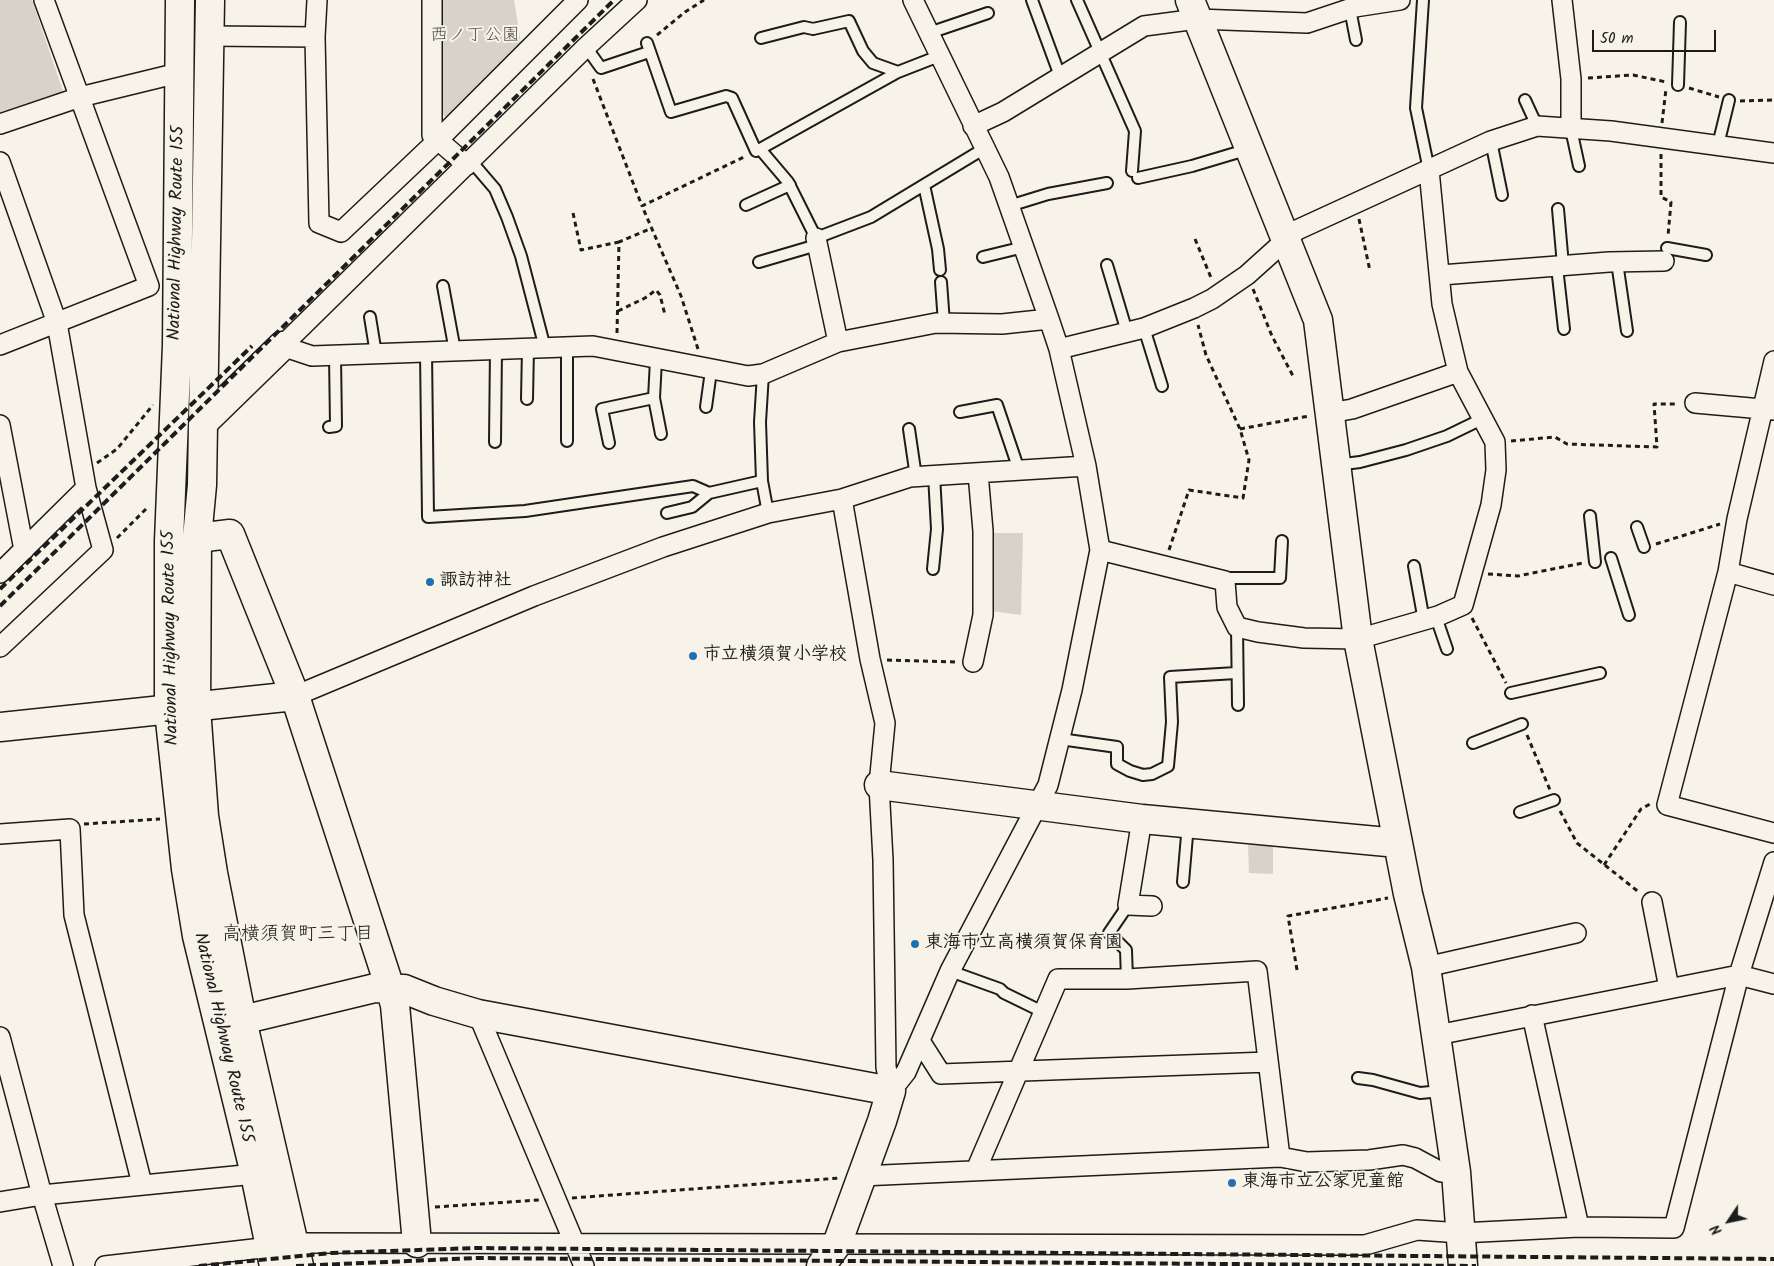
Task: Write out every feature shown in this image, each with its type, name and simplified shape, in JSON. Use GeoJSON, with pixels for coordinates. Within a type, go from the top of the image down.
{"type":"FeatureCollection","features":[{"type":"Feature","properties":{"kind":"main road","name":"National Highway Route 155"},"geometry":{"type":"LineString","coordinates":[[180,0],[176,345],[169,541],[169,711],[186,869],[197,936],[255,1174],[285,1255]]}},
{"type":"Feature","properties":{"kind":"main road","name":"National Highway Route 155"},"geometry":{"type":"LineString","coordinates":[[210,0],[204,422],[202,485],[197,538],[196,708],[209,844],[285,1255]]}},
{"type":"Feature","properties":{"kind":"main road"},"geometry":{"type":"LineString","coordinates":[[1194,10],[1318,320],[1358,639],[1408,894],[1426,967],[1437,1035],[1456,1172],[1463,1266]]}},
{"type":"Feature","properties":{"kind":"main road"},"geometry":{"type":"LineString","coordinates":[[204,422],[282,346]]}},
{"type":"Feature","properties":{"kind":"main road"},"geometry":{"type":"LineString","coordinates":[[197,538],[230,534],[294,696],[390,988],[395,1005],[417,1243]]}},
{"type":"Feature","properties":{"kind":"main road"},"geometry":{"type":"LineString","coordinates":[[0,727],[169,711],[294,696]]}},
{"type":"Feature","properties":{"kind":"main road"},"geometry":{"type":"LineString","coordinates":[[879,784],[1142,819],[1398,843]]}},
{"type":"Feature","properties":{"kind":"main road"},"geometry":{"type":"LineString","coordinates":[[242,1020],[376,988],[404,988],[434,1001],[478,1014],[891,1091],[882,1121],[836,1244],[821,1266]]}},
{"type":"Feature","properties":{"kind":"street"},"geometry":{"type":"LineString","coordinates":[[317,0],[315,37],[319,223],[341,232],[438,140],[578,0]]}},
{"type":"Feature","properties":{"kind":"street"},"geometry":{"type":"LineString","coordinates":[[432,0],[432,135],[469,163]]}},
{"type":"Feature","properties":{"kind":"street"},"geometry":{"type":"LineString","coordinates":[[636,0],[282,346],[312,356],[593,346],[707,370],[748,376],[763,374],[838,342],[944,323],[1002,324],[1049,319]]}},
{"type":"Feature","properties":{"kind":"street"},"geometry":{"type":"LineString","coordinates":[[891,1091],[906,1072],[950,971],[1048,785],[1072,690],[1100,550],[1086,466],[1059,349],[1049,319],[999,177],[939,56],[914,0]]}},
{"type":"Feature","properties":{"kind":"street"},"geometry":{"type":"LineString","coordinates":[[973,126],[1002,112],[1098,52],[1144,26],[1194,10],[1307,23],[1353,5],[1400,0]]}},
{"type":"Feature","properties":{"kind":"street"},"geometry":{"type":"LineString","coordinates":[[1562,0],[1571,79],[1571,129]]}},
{"type":"Feature","properties":{"kind":"street"},"geometry":{"type":"LineString","coordinates":[[0,345],[149,286],[80,97],[49,1]]}},
{"type":"Feature","properties":{"kind":"street"},"geometry":{"type":"LineString","coordinates":[[210,36],[315,37]]}},
{"type":"Feature","properties":{"kind":"street"},"geometry":{"type":"LineString","coordinates":[[0,124],[80,97],[166,76],[180,75]]}},
{"type":"Feature","properties":{"kind":"street"},"geometry":{"type":"LineString","coordinates":[[1059,349],[1135,330],[1194,308],[1247,275],[1297,230],[1490,141],[1537,126],[1570,105]]}},
{"type":"Feature","properties":{"kind":"street"},"geometry":{"type":"LineString","coordinates":[[1537,126],[1660,137],[1718,145],[1730,149],[1774,154]]}},
{"type":"Feature","properties":{"kind":"street"},"geometry":{"type":"LineString","coordinates":[[0,162],[57,323],[86,488],[103,550],[0,647]]}},
{"type":"Feature","properties":{"kind":"street"},"geometry":{"type":"LineString","coordinates":[[1100,550],[1225,581],[1227,607],[1237,627],[1304,638],[1358,639],[1430,619],[1463,605],[1491,505],[1496,470],[1495,442],[1458,372],[1442,304],[1441,275],[1429,170]]}},
{"type":"Feature","properties":{"kind":"street"},"geometry":{"type":"LineString","coordinates":[[817,241],[838,342]]}},
{"type":"Feature","properties":{"kind":"street"},"geometry":{"type":"LineString","coordinates":[[1441,275],[1617,262],[1665,255]]}},
{"type":"Feature","properties":{"kind":"street"},"geometry":{"type":"LineString","coordinates":[[1774,361],[1769,409],[1737,519],[1728,572],[1667,805],[1774,833]]}},
{"type":"Feature","properties":{"kind":"street"},"geometry":{"type":"LineString","coordinates":[[1330,413],[1352,409],[1458,372]]}},
{"type":"Feature","properties":{"kind":"street"},"geometry":{"type":"LineString","coordinates":[[1695,403],[1769,409]]}},
{"type":"Feature","properties":{"kind":"street"},"geometry":{"type":"LineString","coordinates":[[0,425],[24,550]]}},
{"type":"Feature","properties":{"kind":"street"},"geometry":{"type":"LineString","coordinates":[[294,696],[544,593],[663,547],[768,512],[842,498],[925,476],[1086,466]]}},
{"type":"Feature","properties":{"kind":"street"},"geometry":{"type":"LineString","coordinates":[[974,662],[983,615],[983,531],[978,473]]}},
{"type":"Feature","properties":{"kind":"street"},"geometry":{"type":"LineString","coordinates":[[0,573],[86,488]]}},
{"type":"Feature","properties":{"kind":"street"},"geometry":{"type":"LineString","coordinates":[[842,498],[870,659],[885,723],[879,784],[883,860],[886,1067],[891,1091]]}},
{"type":"Feature","properties":{"kind":"street"},"geometry":{"type":"LineString","coordinates":[[1728,572],[1774,585]]}},
{"type":"Feature","properties":{"kind":"street"},"geometry":{"type":"LineString","coordinates":[[1142,819],[1128,905],[1152,906]]}},
{"type":"Feature","properties":{"kind":"street"},"geometry":{"type":"LineString","coordinates":[[0,834],[70,829],[74,915],[142,1184]]}},
{"type":"Feature","properties":{"kind":"street"},"geometry":{"type":"LineString","coordinates":[[106,1266],[285,1255],[417,1243],[1365,1245],[1417,1230],[1461,1233],[1579,1227],[1674,1228],[1739,975],[1774,862]]}},
{"type":"Feature","properties":{"kind":"street"},"geometry":{"type":"LineString","coordinates":[[1652,902],[1670,988]]}},
{"type":"Feature","properties":{"kind":"street"},"geometry":{"type":"LineString","coordinates":[[1426,967],[1576,933]]}},
{"type":"Feature","properties":{"kind":"street"},"geometry":{"type":"LineString","coordinates":[[976,1170],[1058,979],[1127,979],[1257,971],[1280,1157]]}},
{"type":"Feature","properties":{"kind":"street"},"geometry":{"type":"LineString","coordinates":[[1437,1035],[1739,975],[1774,984]]}},
{"type":"Feature","properties":{"kind":"street"},"geometry":{"type":"LineString","coordinates":[[478,1014],[584,1266]]}},
{"type":"Feature","properties":{"kind":"street"},"geometry":{"type":"LineString","coordinates":[[1532,1015],[1579,1227]]}},
{"type":"Feature","properties":{"kind":"street"},"geometry":{"type":"LineString","coordinates":[[0,1037],[2,1058],[64,1266]]}},
{"type":"Feature","properties":{"kind":"street"},"geometry":{"type":"LineString","coordinates":[[920,1041],[941,1074],[1268,1062]]}},
{"type":"Feature","properties":{"kind":"street"},"geometry":{"type":"LineString","coordinates":[[861,1176],[1280,1157],[1307,1162],[1369,1160],[1403,1155],[1415,1158],[1441,1172],[1456,1172]]}},
{"type":"Feature","properties":{"kind":"street"},"geometry":{"type":"LineString","coordinates":[[0,1202],[42,1195],[142,1184],[255,1174]]}},
{"type":"Feature","properties":{"kind":"lane"},"geometry":{"type":"LineString","coordinates":[[1032,0],[1060,76]]}},
{"type":"Feature","properties":{"kind":"lane"},"geometry":{"type":"LineString","coordinates":[[1077,0],[1098,52],[1103,56],[1135,131],[1135,174],[1192,166],[1250,148]]}},
{"type":"Feature","properties":{"kind":"lane"},"geometry":{"type":"LineString","coordinates":[[1423,0],[1416,108],[1429,170]]}},
{"type":"Feature","properties":{"kind":"lane"},"geometry":{"type":"LineString","coordinates":[[1353,5],[1356,40]]}},
{"type":"Feature","properties":{"kind":"lane"},"geometry":{"type":"LineString","coordinates":[[928,33],[988,13]]}},
{"type":"Feature","properties":{"kind":"lane"},"geometry":{"type":"LineString","coordinates":[[761,38],[804,26],[812,29],[849,21],[863,51],[873,63],[898,72]]}},
{"type":"Feature","properties":{"kind":"lane"},"geometry":{"type":"LineString","coordinates":[[1678,85],[1680,22]]}},
{"type":"Feature","properties":{"kind":"lane"},"geometry":{"type":"LineString","coordinates":[[584,49],[601,68],[648,48],[671,112],[726,96],[732,98],[756,151]]}},
{"type":"Feature","properties":{"kind":"lane"},"geometry":{"type":"LineString","coordinates":[[817,241],[790,185],[760,149],[898,72],[939,56]]}},
{"type":"Feature","properties":{"kind":"lane"},"geometry":{"type":"LineString","coordinates":[[1525,100],[1537,126]]}},
{"type":"Feature","properties":{"kind":"lane"},"geometry":{"type":"LineString","coordinates":[[1718,145],[1729,100]]}},
{"type":"Feature","properties":{"kind":"lane"},"geometry":{"type":"LineString","coordinates":[[1571,129],[1579,166]]}},
{"type":"Feature","properties":{"kind":"lane"},"geometry":{"type":"LineString","coordinates":[[1490,141],[1502,195]]}},
{"type":"Feature","properties":{"kind":"lane"},"geometry":{"type":"LineString","coordinates":[[759,262],[817,241],[871,218],[985,148]]}},
{"type":"Feature","properties":{"kind":"lane"},"geometry":{"type":"LineString","coordinates":[[469,163],[495,189],[521,256],[536,348],[527,399]]}},
{"type":"Feature","properties":{"kind":"lane"},"geometry":{"type":"LineString","coordinates":[[1010,206],[1048,194],[1108,183]]}},
{"type":"Feature","properties":{"kind":"lane"},"geometry":{"type":"LineString","coordinates":[[746,205],[790,185]]}},
{"type":"Feature","properties":{"kind":"lane"},"geometry":{"type":"LineString","coordinates":[[924,185],[937,241],[940,270]]}},
{"type":"Feature","properties":{"kind":"lane"},"geometry":{"type":"LineString","coordinates":[[1558,209],[1564,329]]}},
{"type":"Feature","properties":{"kind":"lane"},"geometry":{"type":"LineString","coordinates":[[983,257],[1024,247]]}},
{"type":"Feature","properties":{"kind":"lane"},"geometry":{"type":"LineString","coordinates":[[1665,255],[1706,255]]}},
{"type":"Feature","properties":{"kind":"lane"},"geometry":{"type":"LineString","coordinates":[[1617,262],[1627,331]]}},
{"type":"Feature","properties":{"kind":"lane"},"geometry":{"type":"LineString","coordinates":[[1107,265],[1162,386]]}},
{"type":"Feature","properties":{"kind":"lane"},"geometry":{"type":"LineString","coordinates":[[941,282],[944,323]]}},
{"type":"Feature","properties":{"kind":"lane"},"geometry":{"type":"LineString","coordinates":[[443,286],[455,351]]}},
{"type":"Feature","properties":{"kind":"lane"},"geometry":{"type":"LineString","coordinates":[[370,317],[376,354]]}},
{"type":"Feature","properties":{"kind":"lane"},"geometry":{"type":"LineString","coordinates":[[567,347],[567,441]]}},
{"type":"Feature","properties":{"kind":"lane"},"geometry":{"type":"LineString","coordinates":[[495,442],[496,349]]}},
{"type":"Feature","properties":{"kind":"lane"},"geometry":{"type":"LineString","coordinates":[[426,352],[428,517],[525,511],[693,486],[709,493]]}},
{"type":"Feature","properties":{"kind":"lane"},"geometry":{"type":"LineString","coordinates":[[329,427],[336,426],[335,355]]}},
{"type":"Feature","properties":{"kind":"lane"},"geometry":{"type":"LineString","coordinates":[[656,360],[654,398],[661,434]]}},
{"type":"Feature","properties":{"kind":"lane"},"geometry":{"type":"LineString","coordinates":[[706,407],[707,370]]}},
{"type":"Feature","properties":{"kind":"lane"},"geometry":{"type":"LineString","coordinates":[[763,374],[760,422],[762,481],[768,512]]}},
{"type":"Feature","properties":{"kind":"lane"},"geometry":{"type":"LineString","coordinates":[[609,443],[602,409],[654,398]]}},
{"type":"Feature","properties":{"kind":"lane"},"geometry":{"type":"LineString","coordinates":[[960,412],[997,405],[1019,470]]}},
{"type":"Feature","properties":{"kind":"lane"},"geometry":{"type":"LineString","coordinates":[[1336,465],[1360,462],[1406,450],[1446,436],[1482,418]]}},
{"type":"Feature","properties":{"kind":"lane"},"geometry":{"type":"LineString","coordinates":[[910,429],[925,476],[937,529],[933,569]]}},
{"type":"Feature","properties":{"kind":"lane"},"geometry":{"type":"LineString","coordinates":[[667,513],[692,507],[709,493],[762,481]]}},
{"type":"Feature","properties":{"kind":"lane"},"geometry":{"type":"LineString","coordinates":[[1590,516],[1595,562]]}},
{"type":"Feature","properties":{"kind":"lane"},"geometry":{"type":"LineString","coordinates":[[1638,527],[1644,547]]}},
{"type":"Feature","properties":{"kind":"lane"},"geometry":{"type":"LineString","coordinates":[[1225,581],[1228,578],[1280,578],[1282,541]]}},
{"type":"Feature","properties":{"kind":"lane"},"geometry":{"type":"LineString","coordinates":[[1611,558],[1629,615]]}},
{"type":"Feature","properties":{"kind":"lane"},"geometry":{"type":"LineString","coordinates":[[1414,566],[1430,619],[1447,648]]}},
{"type":"Feature","properties":{"kind":"lane"},"geometry":{"type":"LineString","coordinates":[[1237,627],[1236,673],[1238,705]]}},
{"type":"Feature","properties":{"kind":"lane"},"geometry":{"type":"LineString","coordinates":[[1060,739],[1117,748],[1117,764],[1143,775],[1152,774],[1168,766],[1172,722],[1170,677],[1236,673]]}},
{"type":"Feature","properties":{"kind":"lane"},"geometry":{"type":"LineString","coordinates":[[1511,693],[1600,673]]}},
{"type":"Feature","properties":{"kind":"lane"},"geometry":{"type":"LineString","coordinates":[[1473,743],[1522,724]]}},
{"type":"Feature","properties":{"kind":"lane"},"geometry":{"type":"LineString","coordinates":[[1520,812],[1554,800]]}},
{"type":"Feature","properties":{"kind":"lane"},"geometry":{"type":"LineString","coordinates":[[1183,882],[1188,824]]}},
{"type":"Feature","properties":{"kind":"lane"},"geometry":{"type":"LineString","coordinates":[[1127,979],[1126,950],[1109,933],[1128,905]]}},
{"type":"Feature","properties":{"kind":"lane"},"geometry":{"type":"LineString","coordinates":[[950,971],[1000,989],[1004,993],[1045,1012]]}},
{"type":"Feature","properties":{"kind":"lane"},"geometry":{"type":"LineString","coordinates":[[1358,1078],[1373,1080],[1420,1093],[1444,1091]]}},
{"type":"Feature","properties":{"kind":"path"},"geometry":{"type":"LineString","coordinates":[[648,48],[685,12],[704,0]]}},
{"type":"Feature","properties":{"kind":"path"},"geometry":{"type":"LineString","coordinates":[[584,49],[642,206],[681,296],[707,370]]}},
{"type":"Feature","properties":{"kind":"path"},"geometry":{"type":"LineString","coordinates":[[1665,255],[1671,202],[1661,197],[1660,137],[1666,82]]}},
{"type":"Feature","properties":{"kind":"path"},"geometry":{"type":"LineString","coordinates":[[642,206],[756,151]]}},
{"type":"Feature","properties":{"kind":"path"},"geometry":{"type":"LineString","coordinates":[[1355,203],[1370,271]]}},
{"type":"Feature","properties":{"kind":"path"},"geometry":{"type":"LineString","coordinates":[[573,213],[582,250],[619,242],[652,228]]}},
{"type":"Feature","properties":{"kind":"path"},"geometry":{"type":"LineString","coordinates":[[1195,239],[1218,294]]}},
{"type":"Feature","properties":{"kind":"path"},"geometry":{"type":"LineString","coordinates":[[614,351],[618,311],[619,242]]}},
{"type":"Feature","properties":{"kind":"path"},"geometry":{"type":"LineString","coordinates":[[1247,275],[1272,336],[1293,376]]}},
{"type":"Feature","properties":{"kind":"path"},"geometry":{"type":"LineString","coordinates":[[618,311],[645,298],[656,290],[662,298],[665,315]]}},
{"type":"Feature","properties":{"kind":"path"},"geometry":{"type":"LineString","coordinates":[[1163,567],[1189,490],[1243,498],[1250,460],[1240,429],[1204,350],[1194,308]]}},
{"type":"Feature","properties":{"kind":"path"},"geometry":{"type":"LineString","coordinates":[[82,465],[96,464],[117,449],[158,399]]}},
{"type":"Feature","properties":{"kind":"path"},"geometry":{"type":"LineString","coordinates":[[1495,442],[1555,437],[1567,444],[1657,447],[1654,404],[1695,403]]}},
{"type":"Feature","properties":{"kind":"path"},"geometry":{"type":"LineString","coordinates":[[1240,429],[1330,413]]}},
{"type":"Feature","properties":{"kind":"path"},"geometry":{"type":"LineString","coordinates":[[103,550],[150,506]]}},
{"type":"Feature","properties":{"kind":"path"},"geometry":{"type":"LineString","coordinates":[[1463,605],[1482,635],[1511,693]]}},
{"type":"Feature","properties":{"kind":"path"},"geometry":{"type":"LineString","coordinates":[[870,659],[974,662]]}},
{"type":"Feature","properties":{"kind":"path"},"geometry":{"type":"LineString","coordinates":[[1522,724],[1554,800],[1577,843],[1652,902]]}},
{"type":"Feature","properties":{"kind":"path"},"geometry":{"type":"LineString","coordinates":[[1604,865],[1641,809],[1670,794]]}},
{"type":"Feature","properties":{"kind":"path"},"geometry":{"type":"LineString","coordinates":[[70,829],[81,825],[165,818]]}},
{"type":"Feature","properties":{"kind":"path"},"geometry":{"type":"LineString","coordinates":[[1297,970],[1288,916],[1408,894]]}},
{"type":"Feature","properties":{"kind":"path"},"geometry":{"type":"LineString","coordinates":[[414,1208],[861,1176]]}},
{"type":"Feature","properties":{"kind":"green space"},"geometry":{"type":"Polygon","coordinates":[[[0,0],[32,0],[63,91],[0,120],[0,0]]]}},
{"type":"Feature","properties":{"kind":"green space","name":"西ノ丁公園"},"geometry":{"type":"Polygon","coordinates":[[[438,0],[514,0],[521,43],[446,117],[439,112],[438,0]]]}},
{"type":"Feature","properties":{"kind":"green space"},"geometry":{"type":"Polygon","coordinates":[[[983,533],[1023,533],[1021,615],[983,610],[983,533]]]}},
{"type":"Feature","properties":{"kind":"green space"},"geometry":{"type":"Polygon","coordinates":[[[1248,845],[1273,846],[1273,874],[1249,873],[1248,845]]]}},
{"type":"Feature","properties":{"kind":"railway"},"geometry":{"type":"LineString","coordinates":[[0,606],[614,0]]}},
{"type":"Feature","properties":{"kind":"railway"},"geometry":{"type":"LineString","coordinates":[[0,589],[252,346]]}},
{"type":"Feature","properties":{"kind":"railway"},"geometry":{"type":"LineString","coordinates":[[199,1266],[331,1253],[476,1248],[1774,1259]]}},
{"type":"Feature","properties":{"kind":"railway"},"geometry":{"type":"LineString","coordinates":[[296,1266],[476,1258],[1476,1266]]}},
{"type":"Feature","properties":{"kind":"place","name":"諏訪神社"},"geometry":{"type":"Point","coordinates":[430,582]}},
{"type":"Feature","properties":{"kind":"place","name":"市立横須賀小学校"},"geometry":{"type":"Point","coordinates":[693,656]}},
{"type":"Feature","properties":{"kind":"place","name":"東海市立高横須賀保育園"},"geometry":{"type":"Point","coordinates":[915,944]}},
{"type":"Feature","properties":{"kind":"place","name":"東海市立公家児童館"},"geometry":{"type":"Point","coordinates":[1232,1183]}},
{"type":"Feature","properties":{"kind":"district","name":"高横須賀町三丁目"},"geometry":{"type":"Point","coordinates":[298,936]}}]}
